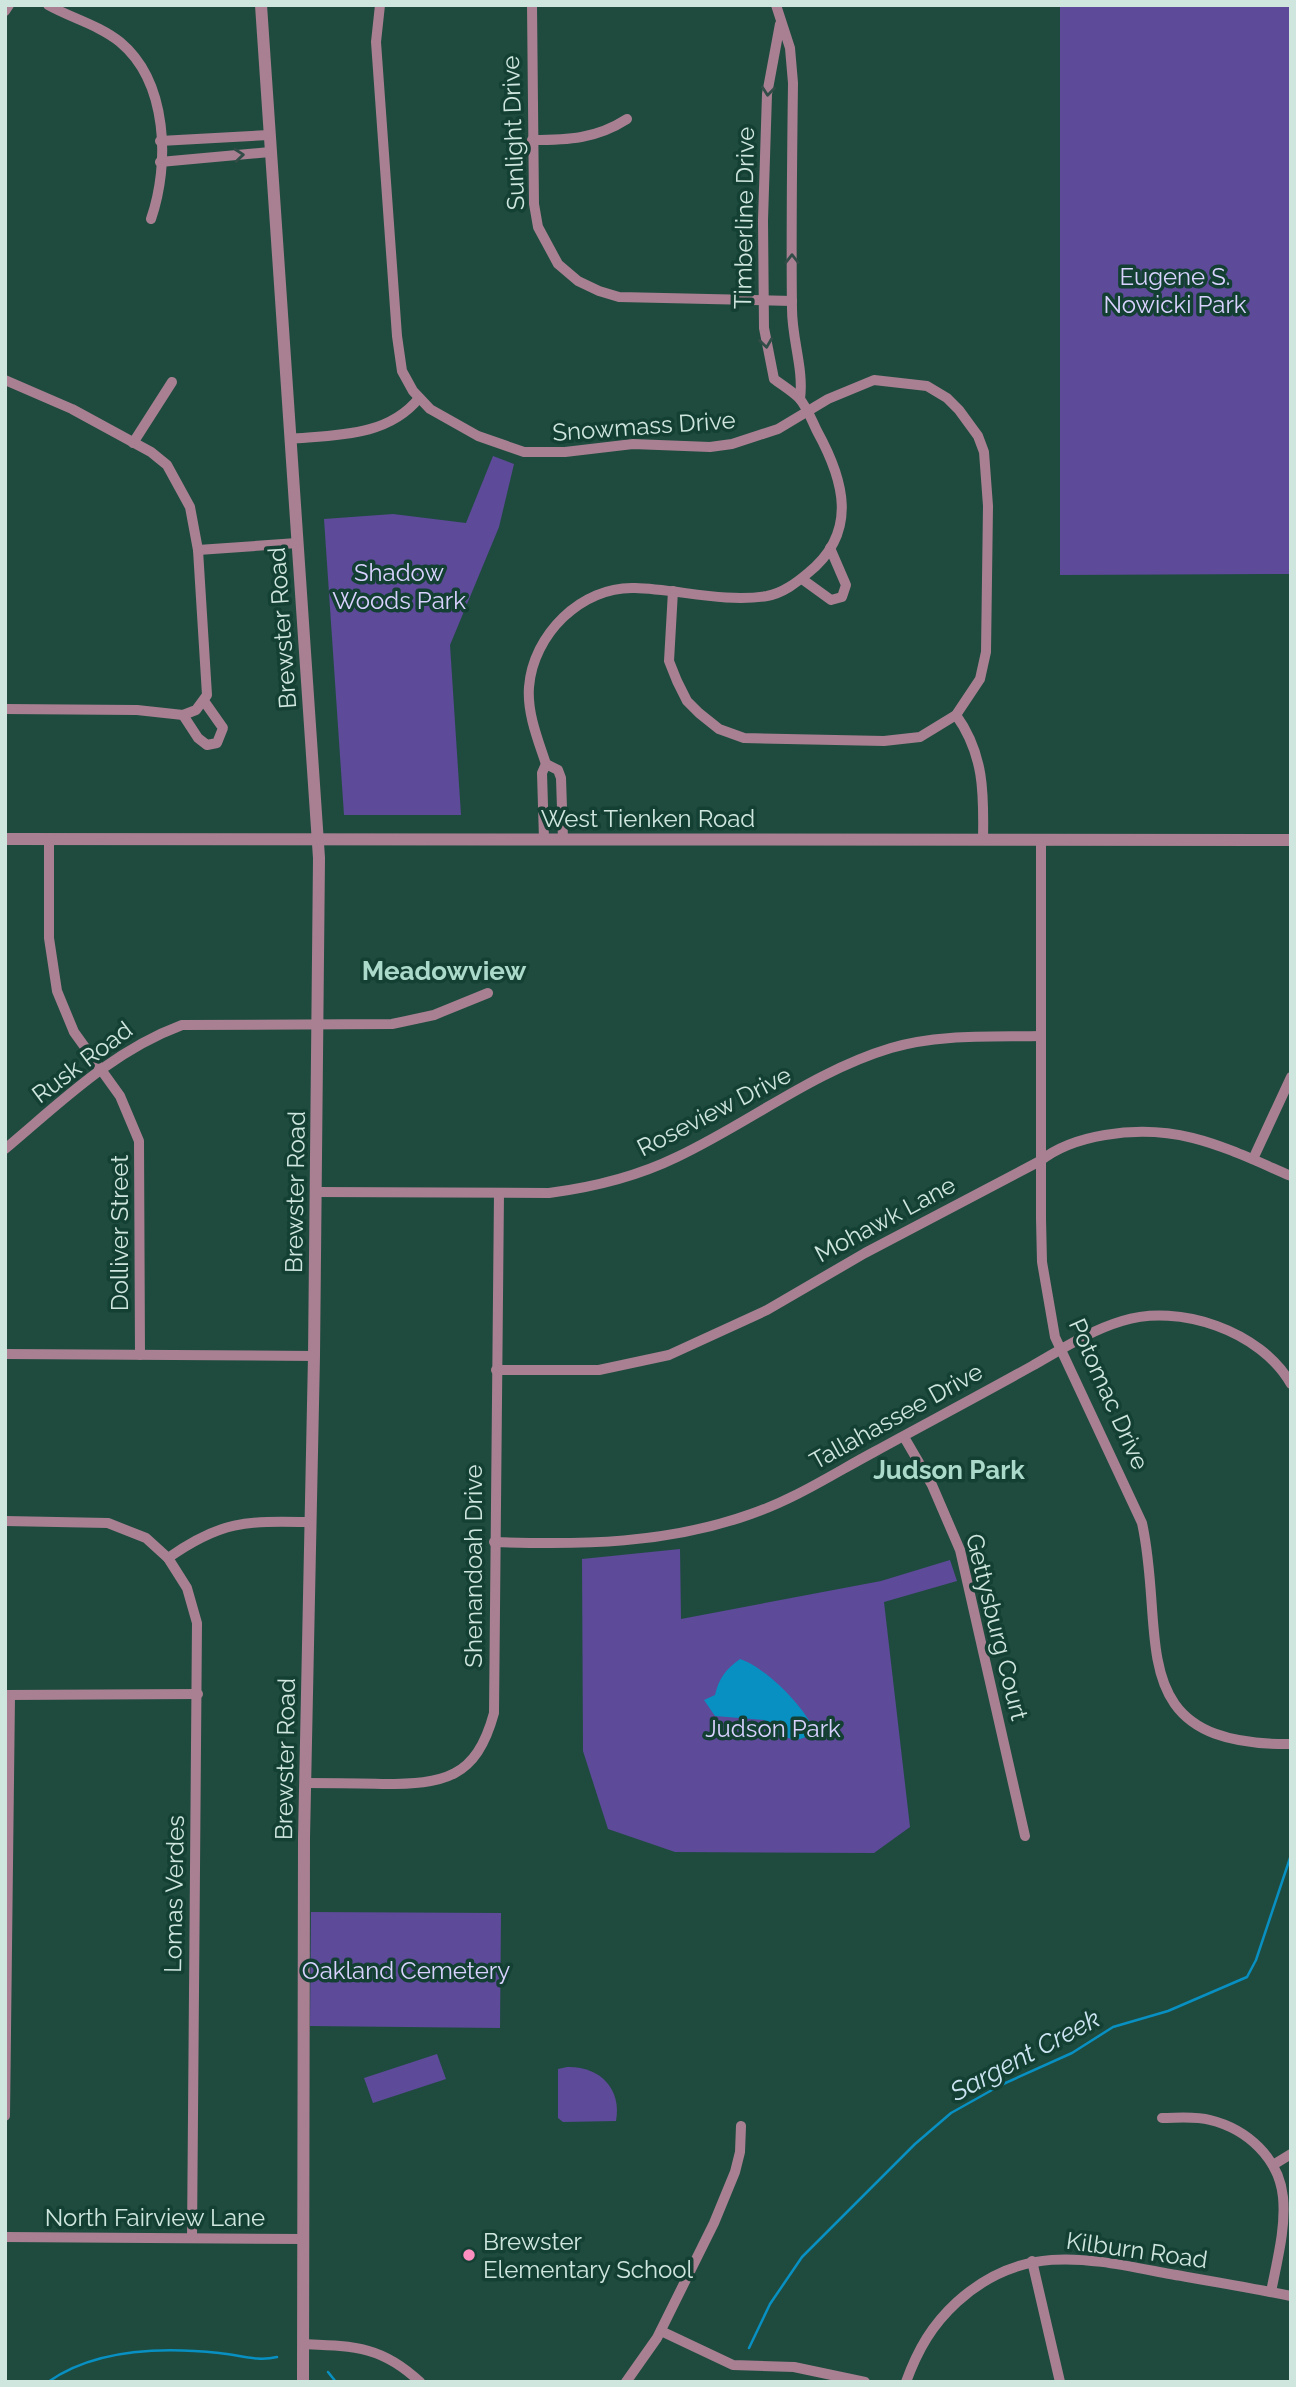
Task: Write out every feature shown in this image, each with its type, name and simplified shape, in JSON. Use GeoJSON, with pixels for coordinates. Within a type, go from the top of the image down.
{"type":"FeatureCollection","features":[{"type":"Feature","properties":{"kind":"street"},"geometry":{"type":"LineString","coordinates":[[5,11],[9,5]]}},
{"type":"Feature","properties":{"kind":"street"},"geometry":{"type":"LineString","coordinates":[[48,5],[108,33],[140,62],[155,97],[160,141],[159,187],[151,219]]}},
{"type":"Feature","properties":{"kind":"street","name":"Brewster Road"},"geometry":{"type":"LineString","coordinates":[[261,5],[318,839],[314,1356],[305,1783],[303,2382]]}},
{"type":"Feature","properties":{"kind":"street","name":"Snowmass Drive"},"geometry":{"type":"LineString","coordinates":[[380,5],[376,42],[397,336],[402,371],[419,398],[450,422],[504,447],[524,453],[565,452],[633,444],[710,447],[755,439],[808,414],[828,400],[874,380],[927,386],[947,398],[978,436],[987,474],[986,652],[980,679],[956,715],[920,737],[900,741],[744,738],[719,729],[687,701],[669,661],[673,591]]}},
{"type":"Feature","properties":{"kind":"street","name":"Sunlight Drive"},"geometry":{"type":"LineString","coordinates":[[532,5],[534,204],[538,227],[558,264],[578,281],[619,297],[792,301]]}},
{"type":"Feature","properties":{"kind":"street","name":"Timberline Drive"},"geometry":{"type":"LineString","coordinates":[[776,5],[790,48],[793,83],[792,301],[794,338],[803,377],[800,399]]}},
{"type":"Feature","properties":{"kind":"street","name":"Timberline Drive"},"geometry":{"type":"LineString","coordinates":[[544,839],[542,772],[546,764],[531,711],[529,690],[531,670],[549,632],[572,610],[593,597],[631,587],[768,596],[790,588],[816,567],[830,548],[842,515],[842,489],[836,468],[800,399],[774,379],[764,328],[767,94],[780,24]]}},
{"type":"Feature","properties":{"kind":"street"},"geometry":{"type":"LineString","coordinates":[[532,140],[580,139],[612,129],[627,119]]}},
{"type":"Feature","properties":{"kind":"street"},"geometry":{"type":"LineString","coordinates":[[160,141],[269,135]]}},
{"type":"Feature","properties":{"kind":"street"},"geometry":{"type":"LineString","coordinates":[[208,138],[210,157]]}},
{"type":"Feature","properties":{"kind":"street"},"geometry":{"type":"LineString","coordinates":[[160,162],[270,152]]}},
{"type":"Feature","properties":{"kind":"street"},"geometry":{"type":"LineString","coordinates":[[5,380],[72,410],[151,452],[177,477],[190,507],[198,550],[207,676],[204,701],[196,710],[183,715],[137,710],[5,709]]}},
{"type":"Feature","properties":{"kind":"street"},"geometry":{"type":"LineString","coordinates":[[133,443],[172,382]]}},
{"type":"Feature","properties":{"kind":"street"},"geometry":{"type":"LineString","coordinates":[[290,439],[354,434],[372,429],[393,419],[419,398]]}},
{"type":"Feature","properties":{"kind":"street"},"geometry":{"type":"LineString","coordinates":[[198,550],[297,543]]}},
{"type":"Feature","properties":{"kind":"street"},"geometry":{"type":"LineString","coordinates":[[802,579],[831,600],[842,597],[846,585],[830,548]]}},
{"type":"Feature","properties":{"kind":"street"},"geometry":{"type":"LineString","coordinates":[[183,715],[198,738],[207,745],[217,743],[223,727],[204,701]]}},
{"type":"Feature","properties":{"kind":"street"},"geometry":{"type":"LineString","coordinates":[[956,715],[975,746],[980,764],[983,840]]}},
{"type":"Feature","properties":{"kind":"street","name":"Timberline Drive"},"geometry":{"type":"LineString","coordinates":[[546,764],[558,771],[561,778],[563,839]]}},
{"type":"Feature","properties":{"kind":"street","name":"West Tienken Road"},"geometry":{"type":"LineString","coordinates":[[5,839],[1291,840]]}},
{"type":"Feature","properties":{"kind":"street","name":"Dolliver Street"},"geometry":{"type":"LineString","coordinates":[[49,839],[51,968],[74,1031],[102,1068],[126,1107],[139,1141],[140,1355]]}},
{"type":"Feature","properties":{"kind":"street","name":"Potomac Drive"},"geometry":{"type":"LineString","coordinates":[[1041,840],[1042,1262],[1060,1348],[1142,1523],[1148,1549],[1154,1651],[1170,1699],[1199,1725],[1226,1738],[1252,1745],[1291,1744]]}},
{"type":"Feature","properties":{"kind":"street","name":"Rusk Road"},"geometry":{"type":"LineString","coordinates":[[5,1149],[102,1068],[142,1042],[182,1025],[318,1025],[413,1021],[457,1008],[488,993]]}},
{"type":"Feature","properties":{"kind":"street","name":"Roseview Drive"},"geometry":{"type":"LineString","coordinates":[[316,1192],[550,1194],[624,1179],[679,1156],[838,1069],[891,1048],[938,1039],[1040,1036]]}},
{"type":"Feature","properties":{"kind":"street"},"geometry":{"type":"LineString","coordinates":[[1253,1159],[1291,1077]]}},
{"type":"Feature","properties":{"kind":"street","name":"Mohawk Lane"},"geometry":{"type":"LineString","coordinates":[[496,1370],[599,1370],[669,1355],[767,1310],[865,1253],[1022,1168],[1040,1161],[1055,1149],[1080,1141],[1144,1131],[1170,1131],[1253,1159],[1291,1176]]}},
{"type":"Feature","properties":{"kind":"street","name":"Shenandoah Drive"},"geometry":{"type":"LineString","coordinates":[[305,1783],[422,1784],[443,1780],[478,1753],[494,1713],[499,1193]]}},
{"type":"Feature","properties":{"kind":"street","name":"Tallahassee Drive"},"geometry":{"type":"LineString","coordinates":[[494,1542],[614,1544],[696,1530],[786,1501],[1060,1348],[1125,1320],[1175,1317],[1201,1321],[1242,1338],[1285,1374],[1291,1384]]}},
{"type":"Feature","properties":{"kind":"street"},"geometry":{"type":"LineString","coordinates":[[5,1354],[314,1356]]}},
{"type":"Feature","properties":{"kind":"street","name":"Gettysburg Court"},"geometry":{"type":"LineString","coordinates":[[904,1437],[932,1485],[960,1550],[1025,1836]]}},
{"type":"Feature","properties":{"kind":"street","name":"Lomas Verdes"},"geometry":{"type":"LineString","coordinates":[[5,1521],[108,1523],[146,1538],[181,1574],[193,1603],[198,1694],[191,2238]]}},
{"type":"Feature","properties":{"kind":"street"},"geometry":{"type":"LineString","coordinates":[[168,1558],[195,1538],[230,1525],[310,1522]]}},
{"type":"Feature","properties":{"kind":"street"},"geometry":{"type":"LineString","coordinates":[[5,2116],[8,1696],[198,1694]]}},
{"type":"Feature","properties":{"kind":"street"},"geometry":{"type":"LineString","coordinates":[[1162,2118],[1210,2120],[1236,2130],[1269,2157],[1279,2178],[1284,2211],[1271,2292]]}},
{"type":"Feature","properties":{"kind":"street"},"geometry":{"type":"LineString","coordinates":[[626,2382],[641,2364],[660,2331],[714,2223],[735,2172],[740,2152],[740,2126]]}},
{"type":"Feature","properties":{"kind":"street"},"geometry":{"type":"LineString","coordinates":[[1273,2165],[1291,2154]]}},
{"type":"Feature","properties":{"kind":"street","name":"North Fairview Lane"},"geometry":{"type":"LineString","coordinates":[[5,2237],[304,2239]]}},
{"type":"Feature","properties":{"kind":"street"},"geometry":{"type":"LineString","coordinates":[[1032,2261],[1060,2382]]}},
{"type":"Feature","properties":{"kind":"street","name":"Kilburn Road"},"geometry":{"type":"LineString","coordinates":[[906,2382],[926,2336],[943,2315],[983,2281],[1016,2265],[1032,2261],[1106,2261],[1291,2296]]}},
{"type":"Feature","properties":{"kind":"street"},"geometry":{"type":"LineString","coordinates":[[660,2331],[733,2365],[794,2367],[865,2382]]}},
{"type":"Feature","properties":{"kind":"street"},"geometry":{"type":"LineString","coordinates":[[303,2344],[358,2347],[376,2351],[395,2360],[421,2382]]}},
{"type":"Feature","properties":{"kind":"green space","name":"Eugene S. Nowicki Park"},"geometry":{"type":"Polygon","coordinates":[[[1060,5],[1291,5],[1291,574],[1060,575],[1060,5]]]}},
{"type":"Feature","properties":{"kind":"green space","name":"Shadow Woods Park"},"geometry":{"type":"Polygon","coordinates":[[[493,456],[514,464],[499,527],[450,645],[461,815],[344,815],[324,519],[393,514],[466,523],[493,456]]]}},
{"type":"Feature","properties":{"kind":"green space","name":"Judson Park"},"geometry":{"type":"Polygon","coordinates":[[[680,1549],[681,1619],[881,1581],[950,1560],[957,1581],[884,1602],[910,1827],[874,1853],[675,1852],[608,1829],[583,1751],[582,1559],[680,1549]]]}},
{"type":"Feature","properties":{"kind":"green space","name":"Oakland Cemetery"},"geometry":{"type":"Polygon","coordinates":[[[311,1912],[501,1913],[500,2028],[310,2026],[311,1912]]]}},
{"type":"Feature","properties":{"kind":"green space"},"geometry":{"type":"Polygon","coordinates":[[[437,2054],[446,2079],[373,2103],[364,2078],[437,2054]]]}},
{"type":"Feature","properties":{"kind":"green space"},"geometry":{"type":"Polygon","coordinates":[[[567,2067],[589,2070],[606,2081],[615,2098],[616,2121],[563,2122],[558,2118],[558,2069],[567,2067]]]}},
{"type":"Feature","properties":{"kind":"water"},"geometry":{"type":"Polygon","coordinates":[[[740,1659],[761,1670],[783,1688],[809,1720],[814,1730],[808,1736],[801,1739],[788,1738],[764,1720],[715,1716],[704,1700],[715,1695],[724,1674],[740,1659]]]}},
{"type":"Feature","properties":{"kind":"waterway","name":"Sargent Creek"},"geometry":{"type":"LineString","coordinates":[[749,2348],[770,2304],[802,2257],[915,2144],[951,2113],[1001,2085],[1072,2053],[1113,2027],[1168,2011],[1247,1977],[1256,1960],[1291,1855]]}},
{"type":"Feature","properties":{"kind":"waterway","name":"Sargent Creek"},"geometry":{"type":"LineString","coordinates":[[48,2382],[87,2362],[130,2353],[175,2350],[255,2358],[277,2357]]}},
{"type":"Feature","properties":{"kind":"waterway","name":"Sargent Creek"},"geometry":{"type":"LineString","coordinates":[[328,2372],[336,2382]]}},
{"type":"Feature","properties":{"kind":"place","name":"Brewster Elementary School"},"geometry":{"type":"Point","coordinates":[469,2255]}},
{"type":"Feature","properties":{"kind":"district","name":"Meadowview"},"geometry":{"type":"Point","coordinates":[444,971]}},
{"type":"Feature","properties":{"kind":"district","name":"Judson Park"},"geometry":{"type":"Point","coordinates":[949,1470]}}]}
